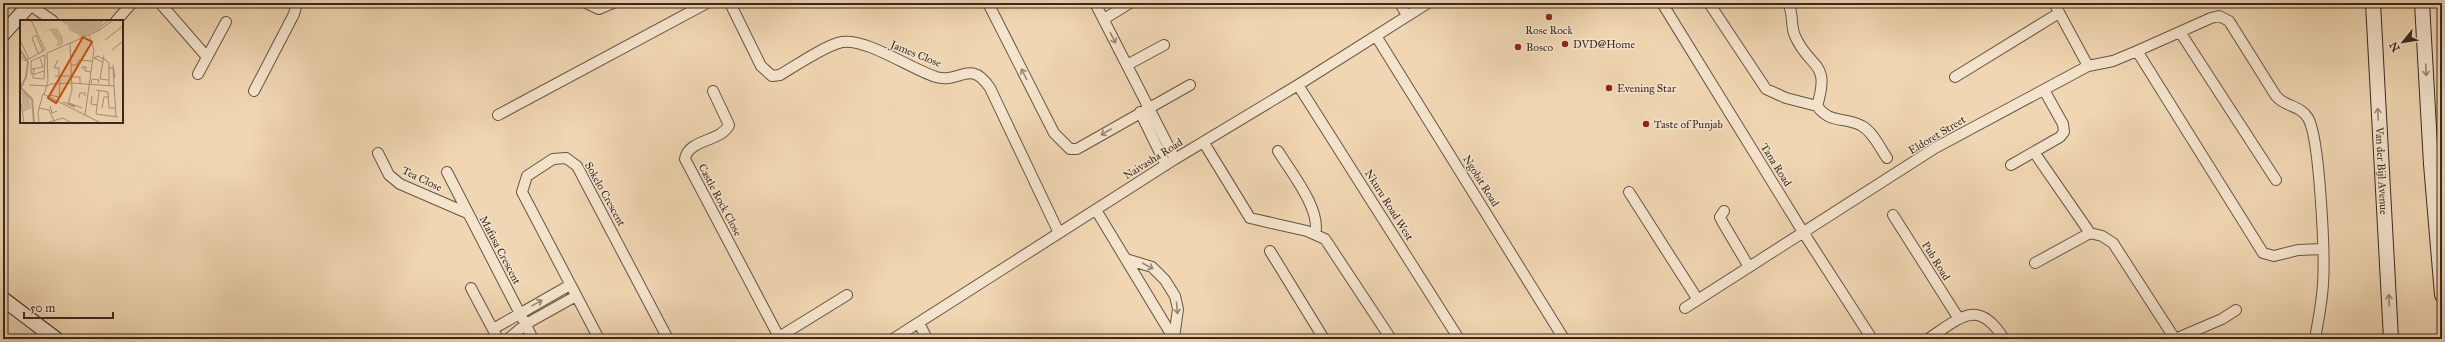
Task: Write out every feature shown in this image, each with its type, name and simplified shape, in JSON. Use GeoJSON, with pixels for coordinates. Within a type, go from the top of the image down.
{"type":"FeatureCollection","features":[{"type":"Feature","properties":{"kind":"main road","name":"Van der Bijl Avenue"},"geometry":{"type":"LineString","coordinates":[[2373,3],[2391,339]]}},
{"type":"Feature","properties":{"kind":"main road"},"geometry":{"type":"LineString","coordinates":[[2422,3],[2431,164],[2442,295]]}},
{"type":"Feature","properties":{"kind":"main road"},"geometry":{"type":"LineString","coordinates":[[3,34],[31,4]]}},
{"type":"Feature","properties":{"kind":"main road"},"geometry":{"type":"LineString","coordinates":[[3,299],[56,339]]}},
{"type":"Feature","properties":{"kind":"street"},"geometry":{"type":"LineString","coordinates":[[117,20],[132,3]]}},
{"type":"Feature","properties":{"kind":"street"},"geometry":{"type":"LineString","coordinates":[[160,3],[207,57]]}},
{"type":"Feature","properties":{"kind":"street"},"geometry":{"type":"LineString","coordinates":[[254,91],[294,14],[297,3]]}},
{"type":"Feature","properties":{"kind":"street"},"geometry":{"type":"LineString","coordinates":[[586,3],[599,9],[613,3]]}},
{"type":"Feature","properties":{"kind":"street"},"geometry":{"type":"LineString","coordinates":[[498,115],[707,3]]}},
{"type":"Feature","properties":{"kind":"street","name":"James Close"},"geometry":{"type":"LineString","coordinates":[[730,3],[762,66],[772,76],[780,75],[836,44],[847,42],[870,48],[937,77],[974,74],[980,76],[990,88],[1059,233]]}},
{"type":"Feature","properties":{"kind":"street"},"geometry":{"type":"LineString","coordinates":[[988,3],[1054,132],[1064,146],[1070,149],[1077,149],[1190,85]]}},
{"type":"Feature","properties":{"kind":"street"},"geometry":{"type":"LineString","coordinates":[[1095,3],[1175,159]]}},
{"type":"Feature","properties":{"kind":"street"},"geometry":{"type":"LineString","coordinates":[[1104,19],[1130,3]]}},
{"type":"Feature","properties":{"kind":"street"},"geometry":{"type":"LineString","coordinates":[[1400,3],[1407,16]]}},
{"type":"Feature","properties":{"kind":"street","name":"Naivasha Road"},"geometry":{"type":"LineString","coordinates":[[893,339],[1175,159],[1204,143],[1428,3]]}},
{"type":"Feature","properties":{"kind":"street","name":"Tana Road"},"geometry":{"type":"LineString","coordinates":[[1662,3],[1803,232],[1872,339]]}},
{"type":"Feature","properties":{"kind":"street"},"geometry":{"type":"LineString","coordinates":[[1709,3],[1766,89],[1786,98],[1817,106],[1825,116],[1852,122],[1864,127],[1887,158]]}},
{"type":"Feature","properties":{"kind":"street"},"geometry":{"type":"LineString","coordinates":[[1788,3],[1793,16],[1794,35],[1823,78],[1823,88],[1817,106]]}},
{"type":"Feature","properties":{"kind":"street"},"geometry":{"type":"LineString","coordinates":[[2054,3],[2088,66]]}},
{"type":"Feature","properties":{"kind":"street"},"geometry":{"type":"LineString","coordinates":[[31,4],[52,20]]}},
{"type":"Feature","properties":{"kind":"street"},"geometry":{"type":"LineString","coordinates":[[1955,77],[2059,13]]}},
{"type":"Feature","properties":{"kind":"street","name":"Eldoret Street"},"geometry":{"type":"LineString","coordinates":[[1685,308],[1935,148],[2088,66],[2113,61],[2215,16],[2225,18],[2232,24],[2276,96],[2281,102],[2304,112],[2308,118],[2316,139],[2324,283],[2315,339]]}},
{"type":"Feature","properties":{"kind":"street"},"geometry":{"type":"LineString","coordinates":[[198,74],[226,22]]}},
{"type":"Feature","properties":{"kind":"street"},"geometry":{"type":"LineString","coordinates":[[2180,32],[2276,180]]}},
{"type":"Feature","properties":{"kind":"street","name":"Ngobit Road"},"geometry":{"type":"LineString","coordinates":[[1376,36],[1564,339]]}},
{"type":"Feature","properties":{"kind":"street"},"geometry":{"type":"LineString","coordinates":[[1127,65],[1164,45]]}},
{"type":"Feature","properties":{"kind":"street"},"geometry":{"type":"LineString","coordinates":[[2137,51],[2263,253],[2274,256],[2298,250],[2322,249]]}},
{"type":"Feature","properties":{"kind":"street","name":"Nkuru Road West"},"geometry":{"type":"LineString","coordinates":[[1298,85],[1459,339]]}},
{"type":"Feature","properties":{"kind":"street"},"geometry":{"type":"LineString","coordinates":[[2011,165],[2060,137],[2064,132],[2063,124],[2044,90]]}},
{"type":"Feature","properties":{"kind":"street","name":"Castle Rock Close"},"geometry":{"type":"LineString","coordinates":[[713,91],[729,124],[720,134],[689,150],[685,159],[779,338],[847,295]]}},
{"type":"Feature","properties":{"kind":"street"},"geometry":{"type":"LineString","coordinates":[[1140,112],[1166,165]]}},
{"type":"Feature","properties":{"kind":"street"},"geometry":{"type":"LineString","coordinates":[[1204,143],[1250,218],[1315,234],[1325,239],[1391,339]]}},
{"type":"Feature","properties":{"kind":"street"},"geometry":{"type":"LineString","coordinates":[[1278,151],[1311,206],[1317,220],[1315,234]]}},
{"type":"Feature","properties":{"kind":"street"},"geometry":{"type":"LineString","coordinates":[[2034,152],[2090,233],[2102,236],[2113,244],[2175,339],[2222,319],[2236,310]]}},
{"type":"Feature","properties":{"kind":"street","name":"Tea Close"},"geometry":{"type":"LineString","coordinates":[[378,153],[389,175],[400,184],[467,213]]}},
{"type":"Feature","properties":{"kind":"street","name":"Sokelo Crescent"},"geometry":{"type":"LineString","coordinates":[[599,339],[522,192],[527,176],[532,171],[559,157],[566,158],[577,166],[668,339]]}},
{"type":"Feature","properties":{"kind":"street","name":"Mafusa Crescent"},"geometry":{"type":"LineString","coordinates":[[447,172],[533,339]]}},
{"type":"Feature","properties":{"kind":"street"},"geometry":{"type":"LineString","coordinates":[[1629,192],[1698,300]]}},
{"type":"Feature","properties":{"kind":"street"},"geometry":{"type":"LineString","coordinates":[[1096,210],[1174,339]]}},
{"type":"Feature","properties":{"kind":"street"},"geometry":{"type":"LineString","coordinates":[[1724,211],[1720,217],[1722,223],[1749,267]]}},
{"type":"Feature","properties":{"kind":"street","name":"Pub Road"},"geometry":{"type":"LineString","coordinates":[[1892,215],[1959,319]]}},
{"type":"Feature","properties":{"kind":"street"},"geometry":{"type":"LineString","coordinates":[[2035,263],[2090,233]]}},
{"type":"Feature","properties":{"kind":"street"},"geometry":{"type":"LineString","coordinates":[[1270,251],[1324,339]]}},
{"type":"Feature","properties":{"kind":"street"},"geometry":{"type":"LineString","coordinates":[[1126,259],[1152,267],[1165,280],[1174,296],[1178,309],[1174,339]]}},
{"type":"Feature","properties":{"kind":"street"},"geometry":{"type":"LineString","coordinates":[[493,329],[520,312],[570,285]]}},
{"type":"Feature","properties":{"kind":"street"},"geometry":{"type":"LineString","coordinates":[[472,288],[498,339]]}},
{"type":"Feature","properties":{"kind":"street"},"geometry":{"type":"LineString","coordinates":[[508,339],[526,324],[576,296]]}},
{"type":"Feature","properties":{"kind":"street"},"geometry":{"type":"LineString","coordinates":[[1928,339],[1959,319],[1969,315],[1980,315],[1986,318],[2004,339]]}},
{"type":"Feature","properties":{"kind":"street"},"geometry":{"type":"LineString","coordinates":[[919,323],[927,339]]}},
{"type":"Feature","properties":{"kind":"place","name":"Rose Rock"},"geometry":{"type":"Point","coordinates":[1549,17]}},
{"type":"Feature","properties":{"kind":"place","name":"DVD@Home"},"geometry":{"type":"Point","coordinates":[1565,44]}},
{"type":"Feature","properties":{"kind":"place","name":"Bosco"},"geometry":{"type":"Point","coordinates":[1518,47]}},
{"type":"Feature","properties":{"kind":"place","name":"Evening Star"},"geometry":{"type":"Point","coordinates":[1609,88]}},
{"type":"Feature","properties":{"kind":"place","name":"Taste of Punjab"},"geometry":{"type":"Point","coordinates":[1646,124]}}]}
